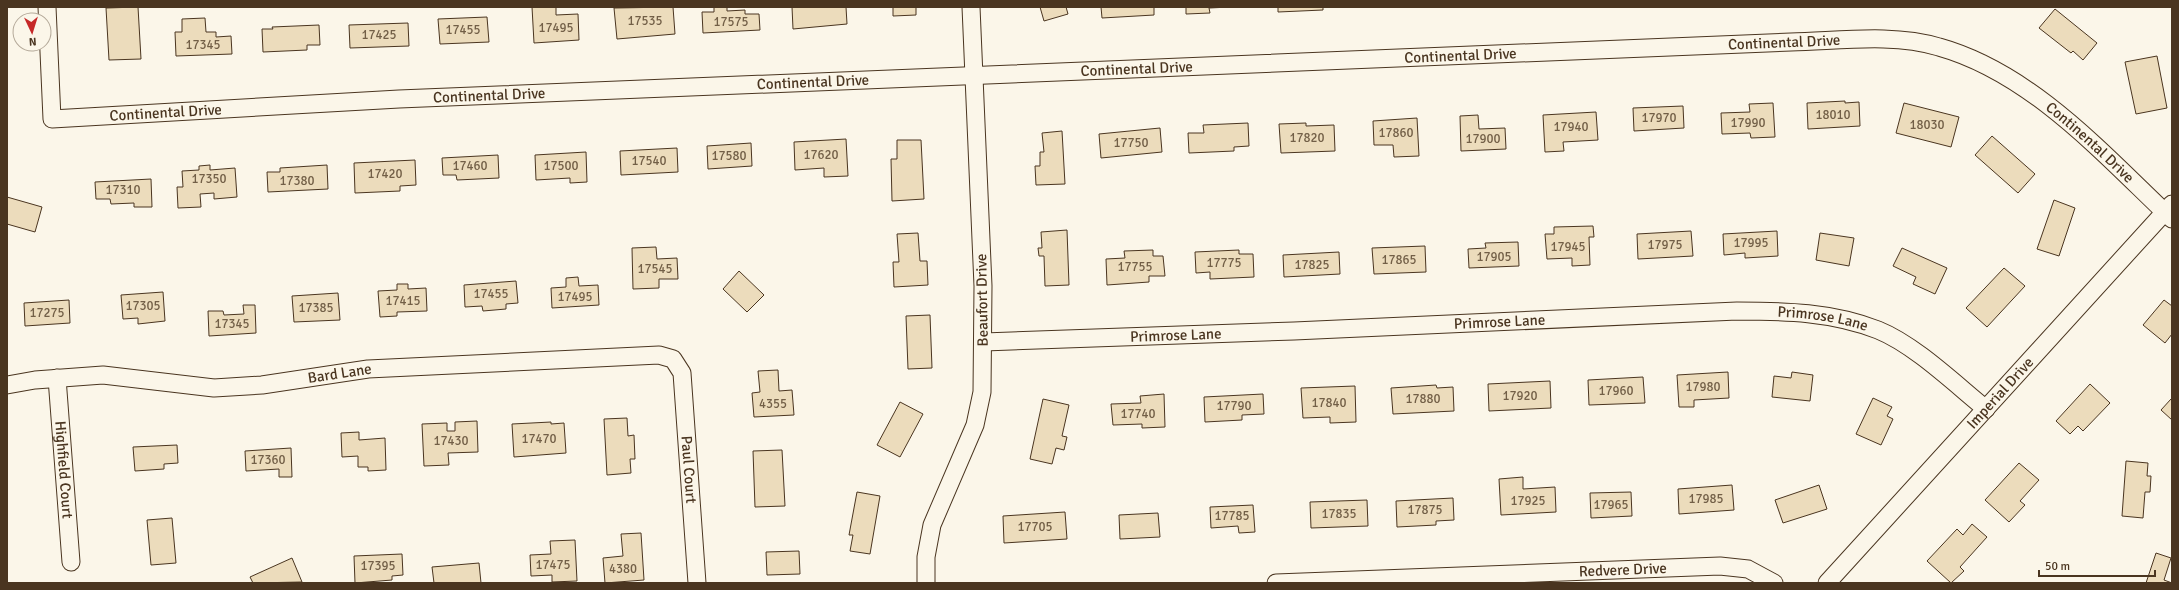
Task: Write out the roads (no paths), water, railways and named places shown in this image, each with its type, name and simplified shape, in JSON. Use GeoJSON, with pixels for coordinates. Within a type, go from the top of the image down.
{"type":"FeatureCollection","features":[{"type":"Feature","properties":{"kind":"street","name":"Continental Drive"},"geometry":{"type":"LineString","coordinates":[[47,7],[52,119],[399,99],[1791,42],[1904,41],[1938,46],[1967,56],[1997,70],[2034,94],[2169,211]]}},
{"type":"Feature","properties":{"kind":"street","name":"Beaufort Drive"},"geometry":{"type":"LineString","coordinates":[[926,583],[926,556],[932,525],[975,425],[982,392],[984,342],[970,7]]}},
{"type":"Feature","properties":{"kind":"street","name":"Imperial Drive"},"geometry":{"type":"LineString","coordinates":[[1827,583],[2169,211]]}},
{"type":"Feature","properties":{"kind":"street","name":"Primrose Lane"},"geometry":{"type":"LineString","coordinates":[[984,342],[1737,311],[1791,311],[1840,318],[1879,331],[1916,353],[1986,410]]}},
{"type":"Feature","properties":{"kind":"street","name":"Bard Lane"},"geometry":{"type":"LineString","coordinates":[[7,385],[56,378],[104,375],[214,388],[262,385],[368,370],[659,355],[673,359]]}},
{"type":"Feature","properties":{"kind":"street","name":"Paul Court"},"geometry":{"type":"LineString","coordinates":[[673,359],[682,374],[697,583]]}},
{"type":"Feature","properties":{"kind":"street","name":"Highfield Court"},"geometry":{"type":"LineString","coordinates":[[56,378],[71,562]]}},
{"type":"Feature","properties":{"kind":"street","name":"Redvere Drive"},"geometry":{"type":"LineString","coordinates":[[1276,583],[1720,566],[1748,569],[1774,583]]}}]}
